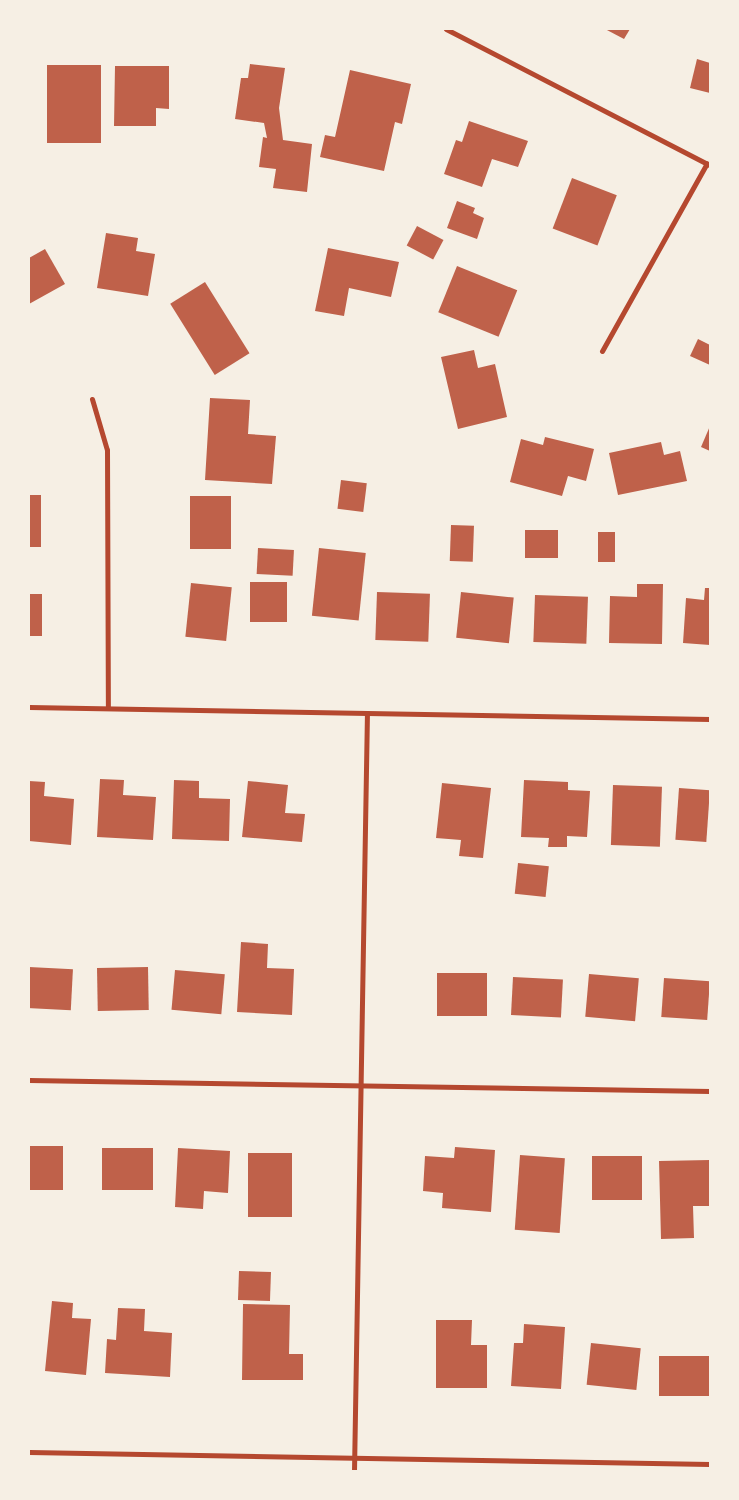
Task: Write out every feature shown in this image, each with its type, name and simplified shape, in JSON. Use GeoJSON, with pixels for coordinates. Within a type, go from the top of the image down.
{"type":"FeatureCollection","features":[{"type":"Feature","properties":{"kind":"street"},"geometry":{"type":"LineString","coordinates":[[446,29],[708,164],[602,351]]}},
{"type":"Feature","properties":{"kind":"street"},"geometry":{"type":"LineString","coordinates":[[92,399],[107,450],[108,708]]}},
{"type":"Feature","properties":{"kind":"street"},"geometry":{"type":"LineString","coordinates":[[29,706],[710,720]]}},
{"type":"Feature","properties":{"kind":"street"},"geometry":{"type":"LineString","coordinates":[[354,1471],[359,1085],[367,714]]}},
{"type":"Feature","properties":{"kind":"street"},"geometry":{"type":"LineString","coordinates":[[29,1080],[710,1091]]}},
{"type":"Feature","properties":{"kind":"street"},"geometry":{"type":"LineString","coordinates":[[29,1452],[710,1464]]}},
{"type":"Feature","properties":{"kind":"building"},"geometry":{"type":"Polygon","coordinates":[[[605,29],[630,29],[624,39],[605,29]]]}},
{"type":"Feature","properties":{"kind":"building"},"geometry":{"type":"Polygon","coordinates":[[[697,59],[710,63],[710,93],[690,88],[697,59]]]}},
{"type":"Feature","properties":{"kind":"building"},"geometry":{"type":"Polygon","coordinates":[[[250,64],[285,68],[279,108],[283,140],[312,144],[307,192],[273,188],[276,169],[259,167],[263,137],[267,138],[264,123],[235,119],[241,78],[248,78],[250,64]]]}},
{"type":"Feature","properties":{"kind":"building"},"geometry":{"type":"Polygon","coordinates":[[[47,65],[101,65],[101,143],[47,143],[47,65]]]}},
{"type":"Feature","properties":{"kind":"building"},"geometry":{"type":"Polygon","coordinates":[[[115,66],[169,66],[169,109],[156,108],[156,126],[114,126],[115,66]]]}},
{"type":"Feature","properties":{"kind":"building"},"geometry":{"type":"Polygon","coordinates":[[[350,70],[411,84],[402,124],[395,122],[384,171],[320,157],[325,135],[335,137],[350,70]]]}},
{"type":"Feature","properties":{"kind":"building"},"geometry":{"type":"Polygon","coordinates":[[[469,121],[528,141],[518,167],[492,159],[482,187],[444,174],[456,140],[462,142],[469,121]]]}},
{"type":"Feature","properties":{"kind":"building"},"geometry":{"type":"Polygon","coordinates":[[[572,178],[617,195],[597,246],[553,228],[572,178]]]}},
{"type":"Feature","properties":{"kind":"building"},"geometry":{"type":"Polygon","coordinates":[[[457,201],[475,208],[473,213],[484,218],[477,239],[447,228],[457,201]]]}},
{"type":"Feature","properties":{"kind":"building"},"geometry":{"type":"Polygon","coordinates":[[[417,226],[443,240],[433,260],[407,245],[417,226]]]}},
{"type":"Feature","properties":{"kind":"building"},"geometry":{"type":"Polygon","coordinates":[[[106,233],[138,238],[136,251],[155,254],[148,296],[97,288],[106,233]]]}},
{"type":"Feature","properties":{"kind":"building"},"geometry":{"type":"Polygon","coordinates":[[[328,248],[399,262],[391,297],[349,288],[344,316],[315,311],[328,248]]]}},
{"type":"Feature","properties":{"kind":"building"},"geometry":{"type":"Polygon","coordinates":[[[45,249],[65,284],[29,304],[29,258],[45,249]]]}},
{"type":"Feature","properties":{"kind":"building"},"geometry":{"type":"Polygon","coordinates":[[[457,266],[517,290],[499,337],[438,312],[457,266]]]}},
{"type":"Feature","properties":{"kind":"building"},"geometry":{"type":"Polygon","coordinates":[[[205,282],[250,353],[215,375],[170,304],[205,282]]]}},
{"type":"Feature","properties":{"kind":"building"},"geometry":{"type":"Polygon","coordinates":[[[698,339],[710,345],[710,365],[690,356],[698,339]]]}},
{"type":"Feature","properties":{"kind":"building"},"geometry":{"type":"Polygon","coordinates":[[[474,350],[478,368],[495,364],[507,417],[458,429],[441,357],[474,350]]]}},
{"type":"Feature","properties":{"kind":"building"},"geometry":{"type":"Polygon","coordinates":[[[210,398],[250,400],[248,434],[276,436],[272,484],[205,480],[210,398]]]}},
{"type":"Feature","properties":{"kind":"building"},"geometry":{"type":"Polygon","coordinates":[[[710,426],[710,451],[701,447],[710,426]]]}},
{"type":"Feature","properties":{"kind":"building"},"geometry":{"type":"Polygon","coordinates":[[[545,437],[594,449],[586,481],[568,476],[562,496],[510,482],[521,439],[543,445],[545,437]]]}},
{"type":"Feature","properties":{"kind":"building"},"geometry":{"type":"Polygon","coordinates":[[[661,442],[664,455],[680,451],[687,481],[618,495],[609,453],[661,442]]]}},
{"type":"Feature","properties":{"kind":"building"},"geometry":{"type":"Polygon","coordinates":[[[341,480],[367,483],[363,512],[337,509],[341,480]]]}},
{"type":"Feature","properties":{"kind":"building"},"geometry":{"type":"Polygon","coordinates":[[[29,495],[41,495],[41,547],[29,547],[29,495]]]}},
{"type":"Feature","properties":{"kind":"building"},"geometry":{"type":"Polygon","coordinates":[[[190,496],[231,496],[231,549],[190,549],[190,496]]]}},
{"type":"Feature","properties":{"kind":"building"},"geometry":{"type":"Polygon","coordinates":[[[451,525],[474,526],[473,562],[450,561],[451,525]]]}},
{"type":"Feature","properties":{"kind":"building"},"geometry":{"type":"Polygon","coordinates":[[[525,530],[558,530],[558,558],[525,558],[525,530]]]}},
{"type":"Feature","properties":{"kind":"building"},"geometry":{"type":"Polygon","coordinates":[[[598,532],[615,532],[615,562],[598,562],[598,532]]]}},
{"type":"Feature","properties":{"kind":"building"},"geometry":{"type":"Polygon","coordinates":[[[258,548],[294,550],[293,576],[257,574],[258,548]]]}},
{"type":"Feature","properties":{"kind":"building"},"geometry":{"type":"Polygon","coordinates":[[[319,548],[366,553],[359,621],[312,616],[319,548]]]}},
{"type":"Feature","properties":{"kind":"building"},"geometry":{"type":"Polygon","coordinates":[[[250,582],[287,582],[287,622],[250,622],[250,582]]]}},
{"type":"Feature","properties":{"kind":"building"},"geometry":{"type":"Polygon","coordinates":[[[191,583],[232,587],[226,641],[185,637],[191,583]]]}},
{"type":"Feature","properties":{"kind":"building"},"geometry":{"type":"Polygon","coordinates":[[[637,584],[663,584],[662,644],[609,643],[610,596],[637,597],[637,584]]]}},
{"type":"Feature","properties":{"kind":"building"},"geometry":{"type":"Polygon","coordinates":[[[705,588],[710,588],[710,645],[683,643],[686,598],[704,600],[705,588]]]}},
{"type":"Feature","properties":{"kind":"building"},"geometry":{"type":"Polygon","coordinates":[[[377,592],[430,594],[428,642],[375,640],[377,592]]]}},
{"type":"Feature","properties":{"kind":"building"},"geometry":{"type":"Polygon","coordinates":[[[461,592],[514,598],[509,643],[456,638],[461,592]]]}},
{"type":"Feature","properties":{"kind":"building"},"geometry":{"type":"Polygon","coordinates":[[[29,594],[42,594],[42,636],[29,636],[29,594]]]}},
{"type":"Feature","properties":{"kind":"building"},"geometry":{"type":"Polygon","coordinates":[[[535,595],[588,597],[586,644],[533,642],[535,595]]]}},
{"type":"Feature","properties":{"kind":"building"},"geometry":{"type":"Polygon","coordinates":[[[100,779],[124,780],[123,795],[156,797],[153,840],[97,837],[100,779]]]}},
{"type":"Feature","properties":{"kind":"building"},"geometry":{"type":"Polygon","coordinates":[[[174,780],[199,781],[199,798],[230,799],[229,841],[172,839],[174,780]]]}},
{"type":"Feature","properties":{"kind":"building"},"geometry":{"type":"Polygon","coordinates":[[[524,780],[568,782],[568,790],[590,791],[587,837],[567,836],[567,847],[548,847],[549,838],[521,837],[524,780]]]}},
{"type":"Feature","properties":{"kind":"building"},"geometry":{"type":"Polygon","coordinates":[[[29,781],[45,782],[44,796],[74,799],[71,845],[29,841],[29,781]]]}},
{"type":"Feature","properties":{"kind":"building"},"geometry":{"type":"Polygon","coordinates":[[[248,781],[288,785],[285,813],[305,814],[302,842],[242,837],[248,781]]]}},
{"type":"Feature","properties":{"kind":"building"},"geometry":{"type":"Polygon","coordinates":[[[442,783],[491,788],[483,858],[459,856],[461,840],[436,838],[442,783]]]}},
{"type":"Feature","properties":{"kind":"building"},"geometry":{"type":"Polygon","coordinates":[[[613,785],[662,787],[660,847],[611,845],[613,785]]]}},
{"type":"Feature","properties":{"kind":"building"},"geometry":{"type":"Polygon","coordinates":[[[679,788],[710,790],[706,842],[675,840],[679,788]]]}},
{"type":"Feature","properties":{"kind":"building"},"geometry":{"type":"Polygon","coordinates":[[[518,863],[549,866],[546,897],[515,894],[518,863]]]}},
{"type":"Feature","properties":{"kind":"building"},"geometry":{"type":"Polygon","coordinates":[[[241,942],[268,944],[267,968],[294,969],[292,1015],[237,1012],[241,942]]]}},
{"type":"Feature","properties":{"kind":"building"},"geometry":{"type":"Polygon","coordinates":[[[29,967],[73,969],[71,1010],[29,1008],[29,967]]]}},
{"type":"Feature","properties":{"kind":"building"},"geometry":{"type":"Polygon","coordinates":[[[148,967],[149,1010],[98,1011],[97,968],[148,967]]]}},
{"type":"Feature","properties":{"kind":"building"},"geometry":{"type":"Polygon","coordinates":[[[175,970],[225,974],[221,1014],[172,1010],[175,970]]]}},
{"type":"Feature","properties":{"kind":"building"},"geometry":{"type":"Polygon","coordinates":[[[437,973],[487,973],[487,1016],[437,1016],[437,973]]]}},
{"type":"Feature","properties":{"kind":"building"},"geometry":{"type":"Polygon","coordinates":[[[589,974],[639,978],[635,1021],[585,1017],[589,974]]]}},
{"type":"Feature","properties":{"kind":"building"},"geometry":{"type":"Polygon","coordinates":[[[513,977],[563,980],[561,1018],[511,1015],[513,977]]]}},
{"type":"Feature","properties":{"kind":"building"},"geometry":{"type":"Polygon","coordinates":[[[664,978],[710,981],[707,1020],[661,1017],[664,978]]]}},
{"type":"Feature","properties":{"kind":"building"},"geometry":{"type":"Polygon","coordinates":[[[29,1146],[63,1146],[63,1190],[29,1190],[29,1146]]]}},
{"type":"Feature","properties":{"kind":"building"},"geometry":{"type":"Polygon","coordinates":[[[455,1147],[495,1150],[491,1212],[442,1208],[443,1193],[423,1191],[425,1156],[454,1158],[455,1147]]]}},
{"type":"Feature","properties":{"kind":"building"},"geometry":{"type":"Polygon","coordinates":[[[102,1148],[153,1148],[153,1190],[102,1190],[102,1148]]]}},
{"type":"Feature","properties":{"kind":"building"},"geometry":{"type":"Polygon","coordinates":[[[178,1148],[230,1151],[228,1193],[204,1191],[203,1209],[175,1207],[178,1148]]]}},
{"type":"Feature","properties":{"kind":"building"},"geometry":{"type":"Polygon","coordinates":[[[248,1153],[292,1153],[292,1217],[248,1217],[248,1153]]]}},
{"type":"Feature","properties":{"kind":"building"},"geometry":{"type":"Polygon","coordinates":[[[520,1155],[565,1158],[560,1233],[515,1230],[520,1155]]]}},
{"type":"Feature","properties":{"kind":"building"},"geometry":{"type":"Polygon","coordinates":[[[592,1156],[642,1156],[642,1200],[592,1200],[592,1156]]]}},
{"type":"Feature","properties":{"kind":"building"},"geometry":{"type":"Polygon","coordinates":[[[710,1160],[710,1206],[693,1206],[694,1238],[661,1239],[659,1161],[710,1160]]]}},
{"type":"Feature","properties":{"kind":"building"},"geometry":{"type":"Polygon","coordinates":[[[239,1271],[271,1272],[270,1301],[238,1300],[239,1271]]]}},
{"type":"Feature","properties":{"kind":"building"},"geometry":{"type":"Polygon","coordinates":[[[52,1301],[73,1303],[72,1318],[91,1319],[86,1375],[45,1371],[52,1301]]]}},
{"type":"Feature","properties":{"kind":"building"},"geometry":{"type":"Polygon","coordinates":[[[243,1304],[290,1305],[289,1354],[303,1354],[303,1380],[242,1380],[243,1304]]]}},
{"type":"Feature","properties":{"kind":"building"},"geometry":{"type":"Polygon","coordinates":[[[118,1308],[145,1309],[144,1331],[172,1333],[170,1377],[105,1373],[107,1339],[116,1340],[118,1308]]]}},
{"type":"Feature","properties":{"kind":"building"},"geometry":{"type":"Polygon","coordinates":[[[436,1320],[472,1320],[471,1345],[487,1345],[487,1388],[436,1388],[436,1320]]]}},
{"type":"Feature","properties":{"kind":"building"},"geometry":{"type":"Polygon","coordinates":[[[524,1324],[565,1327],[561,1389],[511,1386],[514,1343],[523,1343],[524,1324]]]}},
{"type":"Feature","properties":{"kind":"building"},"geometry":{"type":"Polygon","coordinates":[[[591,1343],[641,1348],[636,1390],[587,1385],[591,1343]]]}},
{"type":"Feature","properties":{"kind":"building"},"geometry":{"type":"Polygon","coordinates":[[[659,1356],[710,1356],[710,1396],[659,1396],[659,1356]]]}}]}
